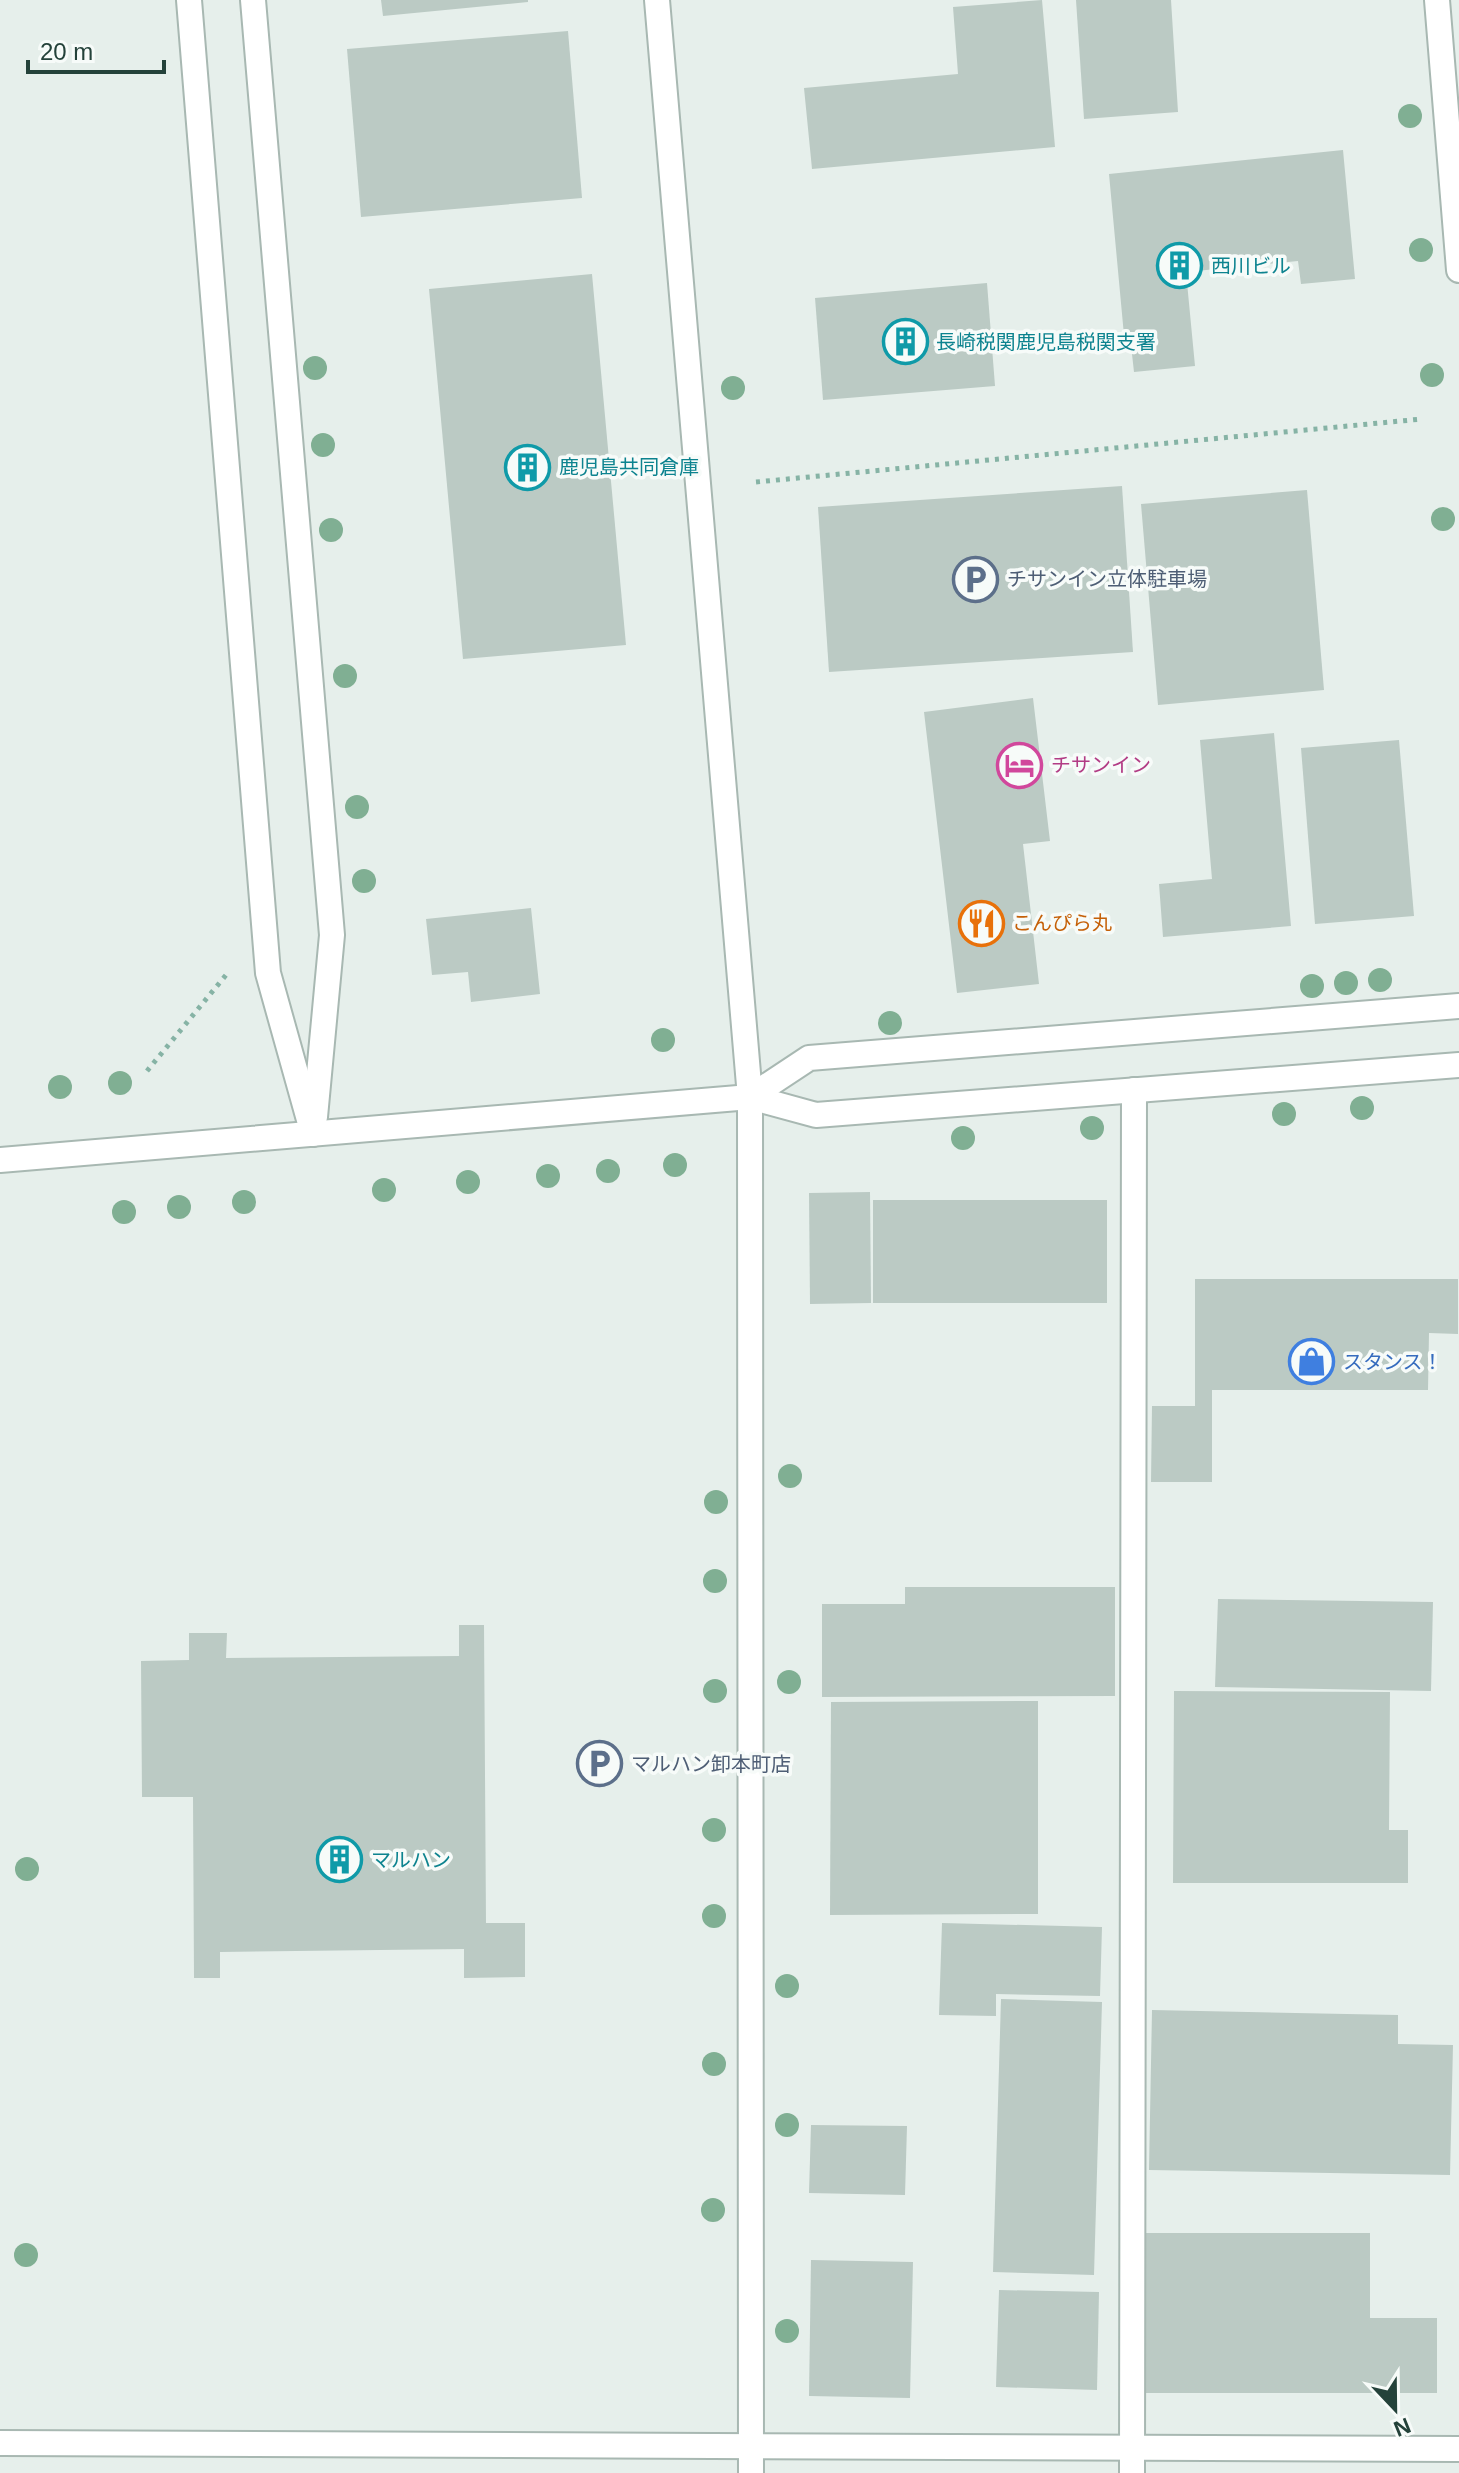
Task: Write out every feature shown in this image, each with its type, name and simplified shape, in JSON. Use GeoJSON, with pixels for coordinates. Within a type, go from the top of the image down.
{"type":"FeatureCollection","features":[{"type":"Feature","properties":{"kind":"street"},"geometry":{"type":"LineString","coordinates":[[189,0],[268,973],[313,1134]]}},
{"type":"Feature","properties":{"kind":"street"},"geometry":{"type":"LineString","coordinates":[[253,0],[332,935],[313,1134]]}},
{"type":"Feature","properties":{"kind":"street"},"geometry":{"type":"LineString","coordinates":[[657,0],[750,1097],[751,2473]]}},
{"type":"Feature","properties":{"kind":"street"},"geometry":{"type":"LineString","coordinates":[[1437,0],[1459,270]]}},
{"type":"Feature","properties":{"kind":"street"},"geometry":{"type":"LineString","coordinates":[[750,1097],[809,1058],[1459,1006]]}},
{"type":"Feature","properties":{"kind":"street"},"geometry":{"type":"LineString","coordinates":[[0,1160],[750,1097],[816,1115],[1459,1065]]}},
{"type":"Feature","properties":{"kind":"street"},"geometry":{"type":"LineString","coordinates":[[1132,2473],[1134,1090]]}},
{"type":"Feature","properties":{"kind":"street"},"geometry":{"type":"LineString","coordinates":[[0,2443],[1459,2449]]}},
{"type":"Feature","properties":{"kind":"path"},"geometry":{"type":"LineString","coordinates":[[756,482],[1422,419]]}},
{"type":"Feature","properties":{"kind":"path"},"geometry":{"type":"LineString","coordinates":[[147,1071],[226,975]]}},
{"type":"Feature","properties":{"kind":"building"},"geometry":{"type":"Polygon","coordinates":[[[381,0],[528,0],[528,2],[383,16],[381,0]]]}},
{"type":"Feature","properties":{"kind":"building"},"geometry":{"type":"Polygon","coordinates":[[[1042,0],[1055,147],[812,169],[804,88],[958,74],[953,7],[1042,0]]]}},
{"type":"Feature","properties":{"kind":"building"},"geometry":{"type":"Polygon","coordinates":[[[1076,0],[1171,0],[1178,112],[1084,119],[1076,0]]]}},
{"type":"Feature","properties":{"kind":"building"},"geometry":{"type":"Polygon","coordinates":[[[568,31],[582,198],[361,217],[347,49],[568,31]]]}},
{"type":"Feature","properties":{"kind":"building","name":"西川ビル"},"geometry":{"type":"Polygon","coordinates":[[[1343,150],[1355,279],[1301,284],[1298,261],[1186,272],[1195,366],[1134,372],[1131,345],[1125,346],[1109,174],[1343,150]]]}},
{"type":"Feature","properties":{"kind":"building","name":"鹿児島共同倉庫"},"geometry":{"type":"Polygon","coordinates":[[[592,274],[626,645],[463,659],[429,289],[592,274]]]}},
{"type":"Feature","properties":{"kind":"building","name":"長崎税関鹿児島税関支署"},"geometry":{"type":"Polygon","coordinates":[[[987,283],[995,386],[823,400],[815,298],[987,283]]]}},
{"type":"Feature","properties":{"kind":"building","name":"チサンイン立体駐車場"},"geometry":{"type":"Polygon","coordinates":[[[1122,486],[1133,652],[829,672],[818,507],[1122,486]]]}},
{"type":"Feature","properties":{"kind":"building"},"geometry":{"type":"Polygon","coordinates":[[[1307,490],[1324,690],[1158,705],[1141,504],[1307,490]]]}},
{"type":"Feature","properties":{"kind":"building"},"geometry":{"type":"Polygon","coordinates":[[[1033,698],[1050,841],[1023,844],[1039,984],[957,993],[924,712],[1033,698]]]}},
{"type":"Feature","properties":{"kind":"building"},"geometry":{"type":"Polygon","coordinates":[[[1274,733],[1291,926],[1163,937],[1159,884],[1212,879],[1200,740],[1274,733]]]}},
{"type":"Feature","properties":{"kind":"building"},"geometry":{"type":"Polygon","coordinates":[[[1399,740],[1414,916],[1315,924],[1301,748],[1399,740]]]}},
{"type":"Feature","properties":{"kind":"building"},"geometry":{"type":"Polygon","coordinates":[[[531,908],[540,994],[471,1002],[468,972],[432,975],[426,919],[531,908]]]}},
{"type":"Feature","properties":{"kind":"building"},"geometry":{"type":"Polygon","coordinates":[[[870,1192],[871,1303],[810,1304],[809,1193],[870,1192]]]}},
{"type":"Feature","properties":{"kind":"building"},"geometry":{"type":"Polygon","coordinates":[[[873,1200],[1107,1200],[1107,1303],[873,1303],[873,1200]]]}},
{"type":"Feature","properties":{"kind":"building","name":"スタンス！"},"geometry":{"type":"Polygon","coordinates":[[[1195,1279],[1458,1279],[1458,1334],[1429,1333],[1428,1390],[1212,1390],[1212,1482],[1151,1482],[1152,1406],[1195,1406],[1195,1279]]]}},
{"type":"Feature","properties":{"kind":"building"},"geometry":{"type":"Polygon","coordinates":[[[905,1587],[1115,1587],[1115,1696],[822,1697],[822,1604],[905,1604],[905,1587]]]}},
{"type":"Feature","properties":{"kind":"building"},"geometry":{"type":"Polygon","coordinates":[[[1218,1599],[1433,1602],[1431,1691],[1215,1687],[1218,1599]]]}},
{"type":"Feature","properties":{"kind":"building","name":"マルハン"},"geometry":{"type":"Polygon","coordinates":[[[459,1625],[484,1625],[486,1923],[525,1923],[525,1977],[464,1978],[464,1949],[220,1952],[220,1978],[194,1978],[193,1797],[142,1797],[141,1661],[189,1660],[189,1633],[227,1633],[226,1658],[459,1656],[459,1625]]]}},
{"type":"Feature","properties":{"kind":"building"},"geometry":{"type":"Polygon","coordinates":[[[1174,1691],[1390,1692],[1389,1830],[1408,1830],[1408,1883],[1173,1883],[1174,1691]]]}},
{"type":"Feature","properties":{"kind":"building"},"geometry":{"type":"Polygon","coordinates":[[[1038,1701],[1038,1914],[830,1915],[831,1702],[1038,1701]]]}},
{"type":"Feature","properties":{"kind":"building"},"geometry":{"type":"Polygon","coordinates":[[[942,1923],[1102,1927],[1100,1996],[996,1994],[996,2016],[939,2015],[942,1923]]]}},
{"type":"Feature","properties":{"kind":"building"},"geometry":{"type":"Polygon","coordinates":[[[1001,1999],[1102,2002],[1094,2275],[993,2272],[1001,1999]]]}},
{"type":"Feature","properties":{"kind":"building"},"geometry":{"type":"Polygon","coordinates":[[[1152,2010],[1398,2015],[1398,2044],[1453,2045],[1450,2175],[1149,2170],[1152,2010]]]}},
{"type":"Feature","properties":{"kind":"building"},"geometry":{"type":"Polygon","coordinates":[[[811,2125],[907,2126],[905,2195],[809,2193],[811,2125]]]}},
{"type":"Feature","properties":{"kind":"building"},"geometry":{"type":"Polygon","coordinates":[[[1146,2233],[1370,2233],[1370,2318],[1437,2318],[1437,2393],[1145,2393],[1146,2233]]]}},
{"type":"Feature","properties":{"kind":"building"},"geometry":{"type":"Polygon","coordinates":[[[811,2260],[913,2262],[910,2398],[809,2396],[811,2260]]]}},
{"type":"Feature","properties":{"kind":"building"},"geometry":{"type":"Polygon","coordinates":[[[999,2290],[1099,2292],[1097,2390],[996,2387],[999,2290]]]}},
{"type":"Feature","properties":{"kind":"place","name":"西川ビル"},"geometry":{"type":"Point","coordinates":[1180,266]}},
{"type":"Feature","properties":{"kind":"place","name":"長崎税関鹿児島税関支署"},"geometry":{"type":"Point","coordinates":[905,342]}},
{"type":"Feature","properties":{"kind":"place","name":"鹿児島共同倉庫"},"geometry":{"type":"Point","coordinates":[528,467]}},
{"type":"Feature","properties":{"kind":"place","name":"チサンイン立体駐車場"},"geometry":{"type":"Point","coordinates":[976,579]}},
{"type":"Feature","properties":{"kind":"place","name":"チサンイン"},"geometry":{"type":"Point","coordinates":[1020,765]}},
{"type":"Feature","properties":{"kind":"place","name":"こんぴら丸"},"geometry":{"type":"Point","coordinates":[981,923]}},
{"type":"Feature","properties":{"kind":"place","name":"スタンス！"},"geometry":{"type":"Point","coordinates":[1312,1362]}},
{"type":"Feature","properties":{"kind":"place","name":"マルハン卸本町店"},"geometry":{"type":"Point","coordinates":[600,1764]}},
{"type":"Feature","properties":{"kind":"place","name":"マルハン"},"geometry":{"type":"Point","coordinates":[340,1860]}}]}
